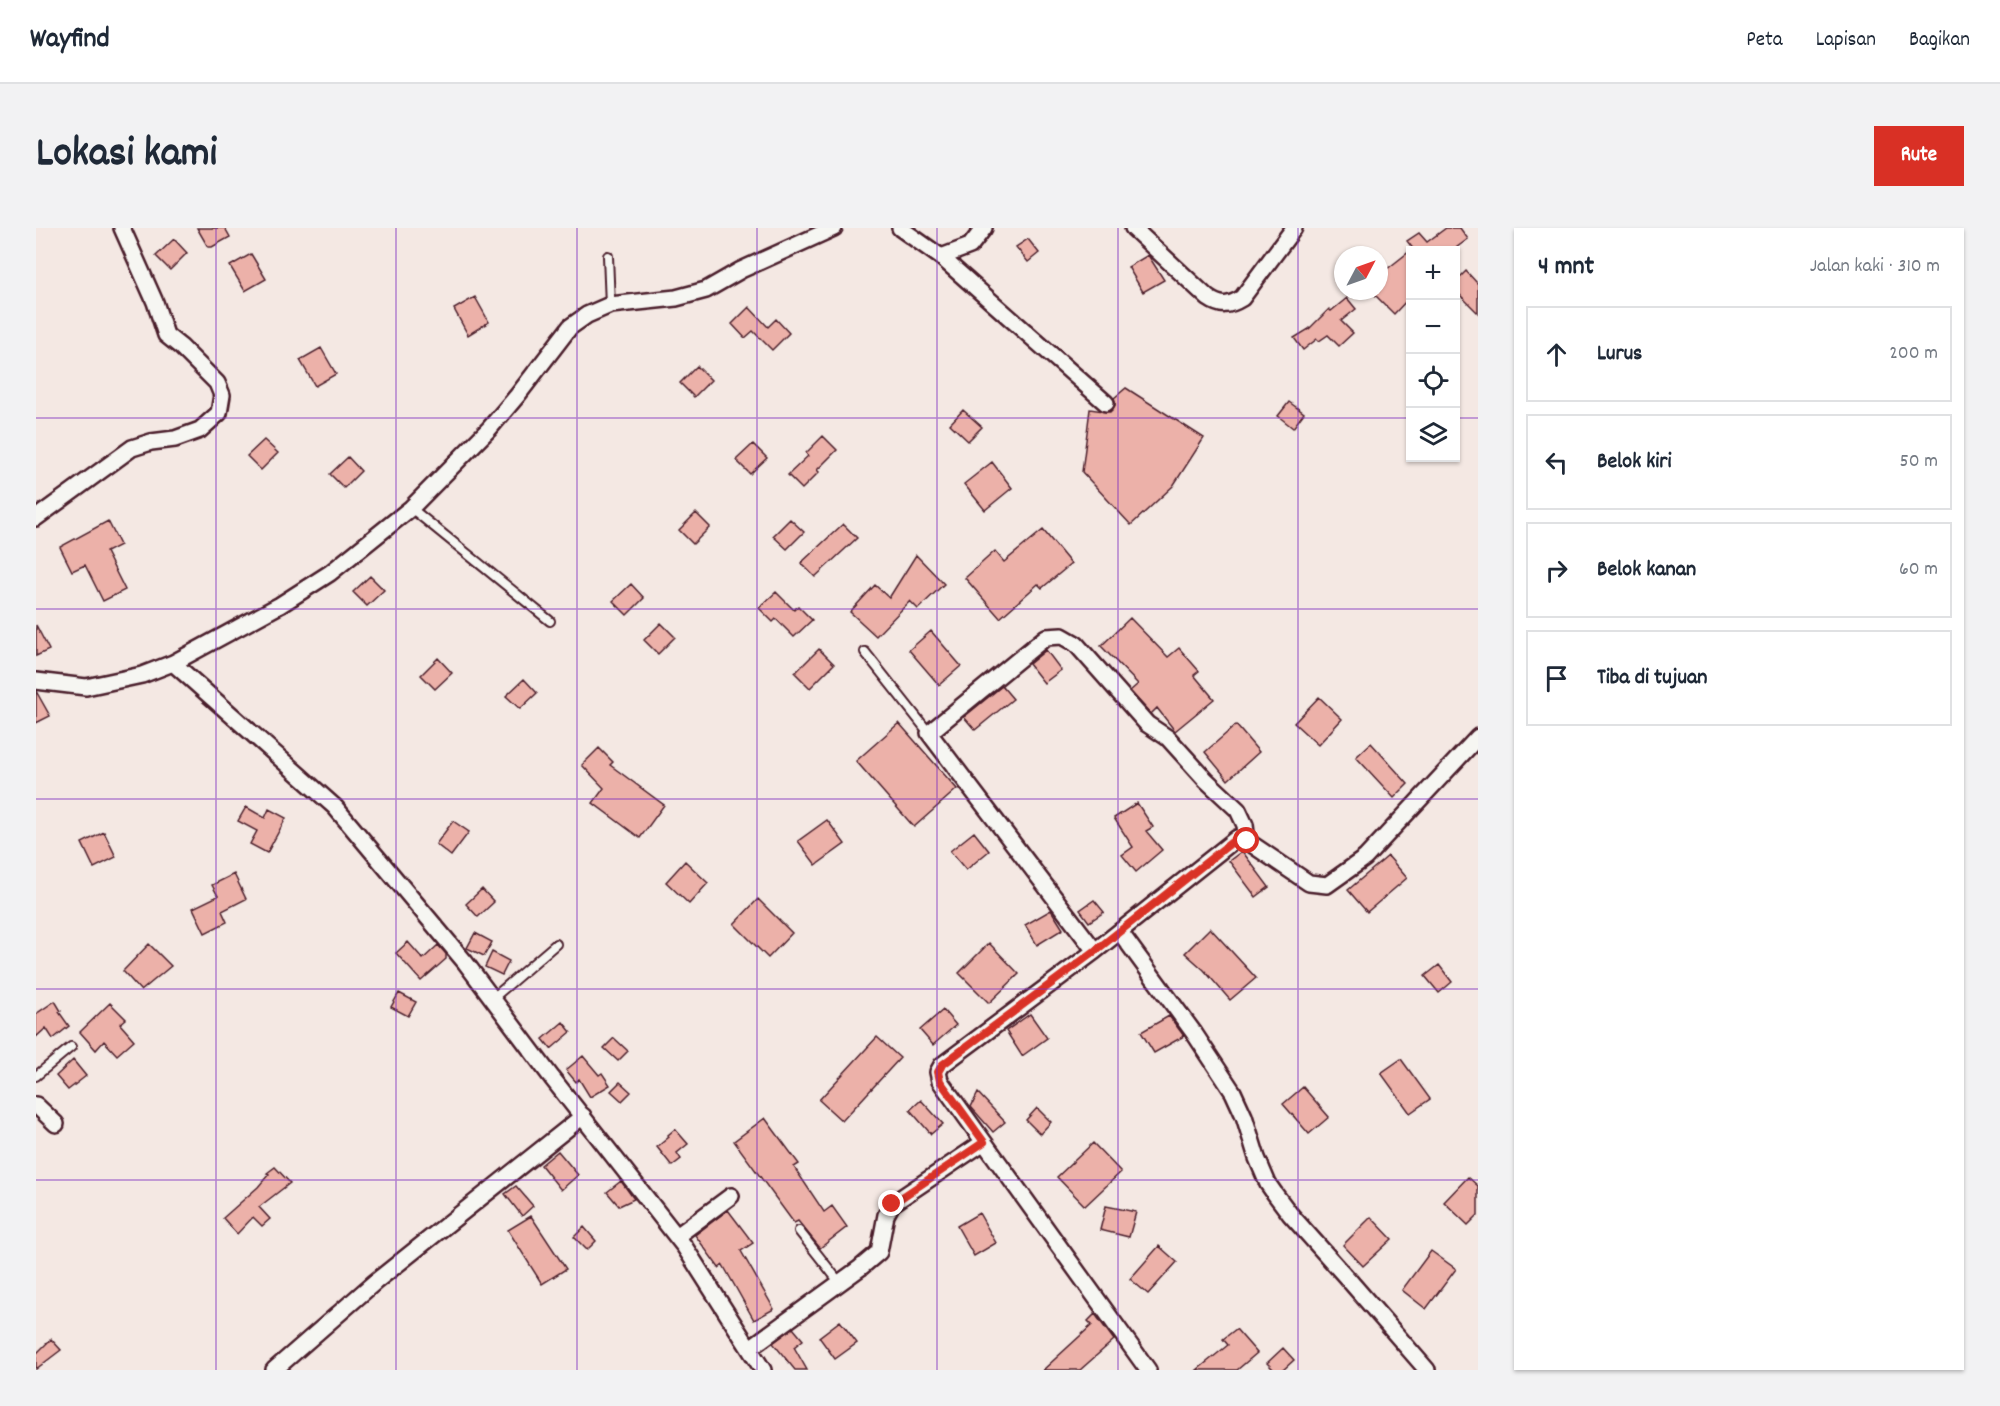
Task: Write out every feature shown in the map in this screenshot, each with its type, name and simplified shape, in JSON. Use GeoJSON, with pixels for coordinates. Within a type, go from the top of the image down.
{"type":"FeatureCollection","features":[{"type":"Feature","properties":{"kind":"street"},"geometry":{"type":"LineString","coordinates":[[36,518],[132,448],[151,442],[175,439],[200,430],[219,413],[222,395],[217,383],[182,347],[166,335],[155,302],[122,228]]}},
{"type":"Feature","properties":{"kind":"street"},"geometry":{"type":"LineString","coordinates":[[36,681],[86,687],[142,675],[173,663],[280,605],[330,573],[411,508],[496,421],[570,327],[587,315],[610,305],[676,298],[706,290],[741,270],[834,228]]}},
{"type":"Feature","properties":{"kind":"street"},"geometry":{"type":"LineString","coordinates":[[900,228],[941,257],[1106,403]]}},
{"type":"Feature","properties":{"kind":"street"},"geometry":{"type":"LineString","coordinates":[[941,257],[970,246],[984,228]]}},
{"type":"Feature","properties":{"kind":"street"},"geometry":{"type":"LineString","coordinates":[[1133,228],[1215,304],[1224,306],[1233,304],[1242,298],[1294,228]]}},
{"type":"Feature","properties":{"kind":"street"},"geometry":{"type":"LineString","coordinates":[[1095,951],[929,734],[1046,637],[1062,636],[1076,644],[1148,724],[1168,738],[1206,780],[1238,810],[1245,825],[1247,841]]}},
{"type":"Feature","properties":{"kind":"street"},"geometry":{"type":"LineString","coordinates":[[173,663],[335,807],[493,998],[552,1078],[677,1236],[763,1370]]}},
{"type":"Feature","properties":{"kind":"street"},"geometry":{"type":"LineString","coordinates":[[1148,1370],[940,1081],[938,1072],[942,1065],[1120,932],[1237,838],[1247,841],[1309,883],[1327,885],[1365,858],[1478,737]]}},
{"type":"Feature","properties":{"kind":"street"},"geometry":{"type":"LineString","coordinates":[[1120,932],[1194,1033],[1233,1092],[1244,1116],[1261,1167],[1275,1194],[1426,1370]]}},
{"type":"Feature","properties":{"kind":"street"},"geometry":{"type":"LineString","coordinates":[[36,1105],[56,1124]]}},
{"type":"Feature","properties":{"kind":"street"},"geometry":{"type":"LineString","coordinates":[[274,1370],[375,1282],[583,1116]]}},
{"type":"Feature","properties":{"kind":"street"},"geometry":{"type":"LineString","coordinates":[[750,1348],[879,1252],[886,1215],[892,1204],[984,1142]]}},
{"type":"Feature","properties":{"kind":"street"},"geometry":{"type":"LineString","coordinates":[[677,1236],[731,1196]]}},
{"type":"Feature","properties":{"kind":"lane"},"geometry":{"type":"LineString","coordinates":[[608,256],[610,305]]}},
{"type":"Feature","properties":{"kind":"lane"},"geometry":{"type":"LineString","coordinates":[[411,508],[550,621]]}},
{"type":"Feature","properties":{"kind":"lane"},"geometry":{"type":"LineString","coordinates":[[865,652],[929,734]]}},
{"type":"Feature","properties":{"kind":"lane"},"geometry":{"type":"LineString","coordinates":[[493,998],[556,944]]}},
{"type":"Feature","properties":{"kind":"lane"},"geometry":{"type":"LineString","coordinates":[[36,1076],[71,1047]]}},
{"type":"Feature","properties":{"kind":"lane"},"geometry":{"type":"LineString","coordinates":[[799,1232],[840,1283]]}},
{"type":"Feature","properties":{"kind":"building"},"geometry":{"type":"Polygon","coordinates":[[[197,228],[225,228],[230,237],[208,247],[197,228]]]}},
{"type":"Feature","properties":{"kind":"building"},"geometry":{"type":"Polygon","coordinates":[[[1446,228],[1460,228],[1468,239],[1458,246],[1411,246],[1407,241],[1419,233],[1427,242],[1446,228]]]}},
{"type":"Feature","properties":{"kind":"building"},"geometry":{"type":"Polygon","coordinates":[[[174,239],[187,253],[170,270],[156,256],[174,239]]]}},
{"type":"Feature","properties":{"kind":"building"},"geometry":{"type":"Polygon","coordinates":[[[1028,239],[1039,253],[1028,262],[1016,247],[1028,239]]]}},
{"type":"Feature","properties":{"kind":"building"},"geometry":{"type":"Polygon","coordinates":[[[251,254],[266,279],[245,291],[230,266],[251,254]]]}},
{"type":"Feature","properties":{"kind":"building"},"geometry":{"type":"Polygon","coordinates":[[[1406,254],[1406,301],[1394,314],[1380,300],[1388,300],[1388,268],[1406,254]]]}},
{"type":"Feature","properties":{"kind":"building"},"geometry":{"type":"Polygon","coordinates":[[[1148,255],[1164,280],[1143,292],[1128,267],[1148,255]]]}},
{"type":"Feature","properties":{"kind":"building"},"geometry":{"type":"Polygon","coordinates":[[[1466,271],[1478,284],[1478,313],[1460,295],[1460,277],[1466,271]]]}},
{"type":"Feature","properties":{"kind":"building"},"geometry":{"type":"Polygon","coordinates":[[[475,297],[489,322],[468,335],[454,309],[475,297]]]}},
{"type":"Feature","properties":{"kind":"building"},"geometry":{"type":"Polygon","coordinates":[[[1345,300],[1349,300],[1356,309],[1341,321],[1353,333],[1339,346],[1328,335],[1319,341],[1317,339],[1303,350],[1294,338],[1309,329],[1329,309],[1331,311],[1345,300]]]}},
{"type":"Feature","properties":{"kind":"building"},"geometry":{"type":"Polygon","coordinates":[[[749,307],[768,327],[776,319],[789,333],[772,350],[753,331],[745,338],[732,324],[749,307]]]}},
{"type":"Feature","properties":{"kind":"building"},"geometry":{"type":"Polygon","coordinates":[[[321,348],[336,374],[315,386],[300,360],[321,348]]]}},
{"type":"Feature","properties":{"kind":"building"},"geometry":{"type":"Polygon","coordinates":[[[697,366],[711,380],[694,397],[680,383],[697,366]]]}},
{"type":"Feature","properties":{"kind":"building"},"geometry":{"type":"Polygon","coordinates":[[[1126,388],[1204,438],[1173,486],[1131,525],[1082,472],[1090,409],[1110,412],[1115,405],[1114,398],[1126,388]]]}},
{"type":"Feature","properties":{"kind":"building"},"geometry":{"type":"Polygon","coordinates":[[[1289,402],[1304,413],[1293,428],[1278,416],[1289,402]]]}},
{"type":"Feature","properties":{"kind":"building"},"geometry":{"type":"Polygon","coordinates":[[[963,410],[982,427],[968,441],[950,424],[963,410]]]}},
{"type":"Feature","properties":{"kind":"building"},"geometry":{"type":"Polygon","coordinates":[[[823,436],[837,450],[802,489],[788,475],[808,456],[806,453],[823,436]]]}},
{"type":"Feature","properties":{"kind":"building"},"geometry":{"type":"Polygon","coordinates":[[[264,440],[278,453],[261,470],[247,456],[264,440]]]}},
{"type":"Feature","properties":{"kind":"building"},"geometry":{"type":"Polygon","coordinates":[[[753,444],[767,458],[750,474],[736,460],[753,444]]]}},
{"type":"Feature","properties":{"kind":"building"},"geometry":{"type":"Polygon","coordinates":[[[348,457],[361,471],[344,488],[330,474],[348,457]]]}},
{"type":"Feature","properties":{"kind":"building"},"geometry":{"type":"Polygon","coordinates":[[[992,462],[1012,488],[985,510],[964,484],[992,462]]]}},
{"type":"Feature","properties":{"kind":"building"},"geometry":{"type":"Polygon","coordinates":[[[696,513],[710,527],[693,544],[679,530],[696,513]]]}},
{"type":"Feature","properties":{"kind":"building"},"geometry":{"type":"Polygon","coordinates":[[[790,519],[804,532],[787,549],[773,536],[790,519]]]}},
{"type":"Feature","properties":{"kind":"building"},"geometry":{"type":"Polygon","coordinates":[[[108,521],[120,545],[106,552],[125,590],[103,601],[85,565],[72,571],[60,547],[108,521]]]}},
{"type":"Feature","properties":{"kind":"building"},"geometry":{"type":"Polygon","coordinates":[[[843,524],[857,538],[815,577],[801,563],[843,524]]]}},
{"type":"Feature","properties":{"kind":"building"},"geometry":{"type":"Polygon","coordinates":[[[1043,530],[1071,564],[1042,588],[1038,584],[1000,618],[965,578],[995,551],[1004,562],[1043,530]]]}},
{"type":"Feature","properties":{"kind":"building"},"geometry":{"type":"Polygon","coordinates":[[[916,555],[944,584],[918,609],[910,601],[876,636],[850,612],[875,585],[889,598],[916,555]]]}},
{"type":"Feature","properties":{"kind":"building"},"geometry":{"type":"Polygon","coordinates":[[[370,576],[384,590],[367,606],[353,592],[370,576]]]}},
{"type":"Feature","properties":{"kind":"building"},"geometry":{"type":"Polygon","coordinates":[[[631,584],[644,598],[627,615],[613,601],[631,584]]]}},
{"type":"Feature","properties":{"kind":"building"},"geometry":{"type":"Polygon","coordinates":[[[776,592],[794,610],[798,606],[812,620],[794,637],[776,619],[773,622],[759,608],[776,592]]]}},
{"type":"Feature","properties":{"kind":"building"},"geometry":{"type":"Polygon","coordinates":[[[1130,618],[1168,657],[1179,648],[1199,671],[1194,675],[1214,699],[1175,731],[1157,708],[1151,714],[1130,691],[1138,684],[1101,646],[1130,618]]]}},
{"type":"Feature","properties":{"kind":"building"},"geometry":{"type":"Polygon","coordinates":[[[661,623],[675,637],[658,654],[644,640],[661,623]]]}},
{"type":"Feature","properties":{"kind":"building"},"geometry":{"type":"Polygon","coordinates":[[[36,625],[49,650],[36,656],[36,625]]]}},
{"type":"Feature","properties":{"kind":"building"},"geometry":{"type":"Polygon","coordinates":[[[931,631],[961,666],[939,685],[909,650],[931,631]]]}},
{"type":"Feature","properties":{"kind":"building"},"geometry":{"type":"Polygon","coordinates":[[[819,649],[834,664],[810,688],[795,673],[819,649]]]}},
{"type":"Feature","properties":{"kind":"building"},"geometry":{"type":"Polygon","coordinates":[[[1046,650],[1061,670],[1044,683],[1029,664],[1046,650]]]}},
{"type":"Feature","properties":{"kind":"building"},"geometry":{"type":"Polygon","coordinates":[[[438,658],[452,673],[435,689],[421,675],[438,658]]]}},
{"type":"Feature","properties":{"kind":"building"},"geometry":{"type":"Polygon","coordinates":[[[524,679],[537,693],[520,709],[506,696],[524,679]]]}},
{"type":"Feature","properties":{"kind":"building"},"geometry":{"type":"Polygon","coordinates":[[[1002,686],[1013,699],[975,730],[964,717],[1002,686]]]}},
{"type":"Feature","properties":{"kind":"building"},"geometry":{"type":"Polygon","coordinates":[[[36,691],[50,716],[36,723],[36,691]]]}},
{"type":"Feature","properties":{"kind":"building"},"geometry":{"type":"Polygon","coordinates":[[[1319,697],[1342,719],[1318,745],[1294,723],[1319,697]]]}},
{"type":"Feature","properties":{"kind":"building"},"geometry":{"type":"Polygon","coordinates":[[[899,723],[957,789],[914,827],[856,761],[899,723]]]}},
{"type":"Feature","properties":{"kind":"building"},"geometry":{"type":"Polygon","coordinates":[[[1236,725],[1259,752],[1228,780],[1205,752],[1236,725]]]}},
{"type":"Feature","properties":{"kind":"building"},"geometry":{"type":"Polygon","coordinates":[[[1371,743],[1408,784],[1394,798],[1356,757],[1371,743]]]}},
{"type":"Feature","properties":{"kind":"building"},"geometry":{"type":"Polygon","coordinates":[[[599,748],[613,762],[610,765],[664,805],[640,838],[593,803],[604,788],[582,765],[599,748]]]}},
{"type":"Feature","properties":{"kind":"building"},"geometry":{"type":"Polygon","coordinates":[[[1137,803],[1153,827],[1146,831],[1162,850],[1136,872],[1122,855],[1133,847],[1114,818],[1137,803]]]}},
{"type":"Feature","properties":{"kind":"building"},"geometry":{"type":"Polygon","coordinates":[[[246,807],[265,818],[269,809],[286,818],[267,853],[250,844],[257,831],[238,821],[246,807]]]}},
{"type":"Feature","properties":{"kind":"building"},"geometry":{"type":"Polygon","coordinates":[[[827,820],[845,844],[816,865],[798,841],[827,820]]]}},
{"type":"Feature","properties":{"kind":"building"},"geometry":{"type":"Polygon","coordinates":[[[453,821],[469,832],[451,856],[436,844],[453,821]]]}},
{"type":"Feature","properties":{"kind":"building"},"geometry":{"type":"Polygon","coordinates":[[[104,832],[116,857],[94,868],[82,843],[104,832]]]}},
{"type":"Feature","properties":{"kind":"building"},"geometry":{"type":"Polygon","coordinates":[[[974,832],[989,851],[966,870],[950,851],[974,832]]]}},
{"type":"Feature","properties":{"kind":"building"},"geometry":{"type":"Polygon","coordinates":[[[1242,851],[1269,887],[1256,897],[1229,861],[1242,851]]]}},
{"type":"Feature","properties":{"kind":"building"},"geometry":{"type":"Polygon","coordinates":[[[1388,856],[1407,878],[1367,912],[1348,890],[1388,856]]]}},
{"type":"Feature","properties":{"kind":"building"},"geometry":{"type":"Polygon","coordinates":[[[685,861],[708,883],[689,904],[666,882],[685,861]]]}},
{"type":"Feature","properties":{"kind":"building"},"geometry":{"type":"Polygon","coordinates":[[[234,874],[246,899],[222,911],[227,922],[205,933],[193,908],[218,896],[212,885],[234,874]]]}},
{"type":"Feature","properties":{"kind":"building"},"geometry":{"type":"Polygon","coordinates":[[[482,889],[494,902],[478,917],[466,904],[482,889]]]}},
{"type":"Feature","properties":{"kind":"building"},"geometry":{"type":"Polygon","coordinates":[[[758,899],[792,933],[768,958],[734,924],[758,899]]]}},
{"type":"Feature","properties":{"kind":"building"},"geometry":{"type":"Polygon","coordinates":[[[1094,900],[1104,912],[1089,922],[1080,910],[1094,900]]]}},
{"type":"Feature","properties":{"kind":"building"},"geometry":{"type":"Polygon","coordinates":[[[1051,910],[1063,929],[1037,945],[1025,925],[1051,910]]]}},
{"type":"Feature","properties":{"kind":"building"},"geometry":{"type":"Polygon","coordinates":[[[1210,928],[1256,978],[1230,1000],[1204,970],[1185,953],[1210,928]]]}},
{"type":"Feature","properties":{"kind":"building"},"geometry":{"type":"Polygon","coordinates":[[[475,933],[492,942],[484,956],[467,948],[475,933]]]}},
{"type":"Feature","properties":{"kind":"building"},"geometry":{"type":"Polygon","coordinates":[[[408,942],[423,959],[438,945],[446,954],[446,959],[421,981],[396,953],[408,942]]]}},
{"type":"Feature","properties":{"kind":"building"},"geometry":{"type":"Polygon","coordinates":[[[989,943],[1019,974],[989,1003],[959,973],[989,943]]]}},
{"type":"Feature","properties":{"kind":"building"},"geometry":{"type":"Polygon","coordinates":[[[149,944],[171,966],[141,991],[123,971],[149,944]]]}},
{"type":"Feature","properties":{"kind":"building"},"geometry":{"type":"Polygon","coordinates":[[[492,952],[509,961],[502,975],[485,967],[492,952]]]}},
{"type":"Feature","properties":{"kind":"building"},"geometry":{"type":"Polygon","coordinates":[[[1439,965],[1452,982],[1439,993],[1425,976],[1439,965]]]}},
{"type":"Feature","properties":{"kind":"building"},"geometry":{"type":"Polygon","coordinates":[[[399,993],[416,1002],[408,1016],[391,1007],[399,993]]]}},
{"type":"Feature","properties":{"kind":"building"},"geometry":{"type":"Polygon","coordinates":[[[55,1001],[61,1011],[59,1012],[69,1026],[53,1039],[46,1028],[36,1037],[36,1014],[55,1001]]]}},
{"type":"Feature","properties":{"kind":"building"},"geometry":{"type":"Polygon","coordinates":[[[110,1003],[126,1019],[120,1024],[134,1040],[117,1055],[104,1041],[96,1050],[80,1032],[110,1003]]]}},
{"type":"Feature","properties":{"kind":"building"},"geometry":{"type":"Polygon","coordinates":[[[943,1010],[956,1025],[933,1045],[920,1030],[943,1010]]]}},
{"type":"Feature","properties":{"kind":"building"},"geometry":{"type":"Polygon","coordinates":[[[1030,1014],[1047,1038],[1022,1056],[1006,1031],[1030,1014]]]}},
{"type":"Feature","properties":{"kind":"building"},"geometry":{"type":"Polygon","coordinates":[[[1169,1016],[1184,1036],[1154,1053],[1141,1032],[1169,1016]]]}},
{"type":"Feature","properties":{"kind":"building"},"geometry":{"type":"Polygon","coordinates":[[[563,1022],[571,1032],[551,1049],[543,1039],[563,1022]]]}},
{"type":"Feature","properties":{"kind":"building"},"geometry":{"type":"Polygon","coordinates":[[[877,1037],[900,1058],[842,1121],[819,1100],[877,1037]]]}},
{"type":"Feature","properties":{"kind":"building"},"geometry":{"type":"Polygon","coordinates":[[[614,1038],[628,1051],[618,1061],[604,1048],[614,1038]]]}},
{"type":"Feature","properties":{"kind":"building"},"geometry":{"type":"Polygon","coordinates":[[[583,1056],[599,1075],[602,1073],[610,1085],[590,1097],[579,1079],[576,1082],[566,1070],[583,1056]]]}},
{"type":"Feature","properties":{"kind":"building"},"geometry":{"type":"Polygon","coordinates":[[[1401,1059],[1430,1099],[1410,1113],[1381,1073],[1401,1059]]]}},
{"type":"Feature","properties":{"kind":"building"},"geometry":{"type":"Polygon","coordinates":[[[73,1060],[86,1076],[68,1090],[56,1076],[73,1060]]]}},
{"type":"Feature","properties":{"kind":"building"},"geometry":{"type":"Polygon","coordinates":[[[620,1082],[631,1092],[622,1101],[611,1091],[620,1082]]]}},
{"type":"Feature","properties":{"kind":"building"},"geometry":{"type":"Polygon","coordinates":[[[1303,1087],[1329,1117],[1309,1134],[1283,1104],[1303,1087]]]}},
{"type":"Feature","properties":{"kind":"building"},"geometry":{"type":"Polygon","coordinates":[[[978,1093],[1005,1122],[993,1132],[971,1107],[978,1093]]]}},
{"type":"Feature","properties":{"kind":"building"},"geometry":{"type":"Polygon","coordinates":[[[921,1100],[943,1124],[931,1134],[910,1110],[921,1100]]]}},
{"type":"Feature","properties":{"kind":"building"},"geometry":{"type":"Polygon","coordinates":[[[1037,1108],[1051,1122],[1040,1134],[1026,1120],[1037,1108]]]}},
{"type":"Feature","properties":{"kind":"building"},"geometry":{"type":"Polygon","coordinates":[[[765,1118],[799,1164],[794,1167],[824,1212],[832,1206],[847,1227],[820,1248],[798,1221],[794,1223],[734,1141],[765,1118]]]}},
{"type":"Feature","properties":{"kind":"building"},"geometry":{"type":"Polygon","coordinates":[[[675,1129],[688,1144],[677,1153],[681,1159],[672,1166],[657,1147],[675,1129]]]}},
{"type":"Feature","properties":{"kind":"building"},"geometry":{"type":"Polygon","coordinates":[[[1093,1143],[1121,1172],[1085,1206],[1057,1177],[1093,1143]]]}},
{"type":"Feature","properties":{"kind":"building"},"geometry":{"type":"Polygon","coordinates":[[[558,1151],[578,1175],[561,1190],[541,1165],[558,1151]]]}},
{"type":"Feature","properties":{"kind":"building"},"geometry":{"type":"Polygon","coordinates":[[[275,1167],[290,1183],[259,1207],[270,1219],[262,1226],[253,1217],[237,1234],[223,1218],[258,1187],[269,1174],[267,1173],[275,1167]]]}},
{"type":"Feature","properties":{"kind":"building"},"geometry":{"type":"Polygon","coordinates":[[[1468,1177],[1478,1186],[1478,1215],[1468,1225],[1444,1202],[1468,1177]]]}},
{"type":"Feature","properties":{"kind":"building"},"geometry":{"type":"Polygon","coordinates":[[[621,1181],[634,1199],[619,1206],[607,1192],[621,1181]]]}},
{"type":"Feature","properties":{"kind":"building"},"geometry":{"type":"Polygon","coordinates":[[[516,1186],[533,1206],[522,1216],[505,1194],[516,1186]]]}},
{"type":"Feature","properties":{"kind":"building"},"geometry":{"type":"Polygon","coordinates":[[[1106,1206],[1136,1212],[1129,1237],[1100,1230],[1106,1206]]]}},
{"type":"Feature","properties":{"kind":"building"},"geometry":{"type":"Polygon","coordinates":[[[728,1210],[753,1243],[741,1251],[774,1309],[754,1320],[723,1265],[719,1268],[695,1235],[728,1210]]]}},
{"type":"Feature","properties":{"kind":"building"},"geometry":{"type":"Polygon","coordinates":[[[979,1213],[996,1243],[974,1256],[957,1226],[979,1213]]]}},
{"type":"Feature","properties":{"kind":"building"},"geometry":{"type":"Polygon","coordinates":[[[531,1216],[566,1269],[542,1284],[508,1230],[531,1216]]]}},
{"type":"Feature","properties":{"kind":"building"},"geometry":{"type":"Polygon","coordinates":[[[1371,1217],[1392,1239],[1363,1266],[1343,1245],[1371,1217]]]}},
{"type":"Feature","properties":{"kind":"building"},"geometry":{"type":"Polygon","coordinates":[[[584,1227],[596,1241],[587,1250],[574,1237],[584,1227]]]}},
{"type":"Feature","properties":{"kind":"building"},"geometry":{"type":"Polygon","coordinates":[[[1159,1246],[1177,1262],[1148,1294],[1130,1279],[1159,1246]]]}},
{"type":"Feature","properties":{"kind":"building"},"geometry":{"type":"Polygon","coordinates":[[[1431,1251],[1456,1269],[1426,1309],[1402,1290],[1431,1251]]]}},
{"type":"Feature","properties":{"kind":"building"},"geometry":{"type":"Polygon","coordinates":[[[1095,1314],[1114,1340],[1080,1370],[1043,1370],[1092,1325],[1088,1321],[1095,1314]]]}},
{"type":"Feature","properties":{"kind":"building"},"geometry":{"type":"Polygon","coordinates":[[[840,1321],[857,1343],[835,1359],[819,1337],[840,1321]]]}},
{"type":"Feature","properties":{"kind":"building"},"geometry":{"type":"Polygon","coordinates":[[[793,1328],[803,1340],[794,1347],[807,1370],[795,1370],[773,1343],[793,1328]]]}},
{"type":"Feature","properties":{"kind":"building"},"geometry":{"type":"Polygon","coordinates":[[[1236,1329],[1257,1353],[1237,1370],[1197,1370],[1228,1345],[1223,1339],[1236,1329]]]}},
{"type":"Feature","properties":{"kind":"building"},"geometry":{"type":"Polygon","coordinates":[[[51,1339],[61,1350],[36,1369],[36,1354],[51,1339]]]}},
{"type":"Feature","properties":{"kind":"building"},"geometry":{"type":"Polygon","coordinates":[[[1283,1348],[1294,1360],[1283,1370],[1274,1370],[1267,1363],[1283,1348]]]}},
{"type":"Feature","properties":{"kind":"route"},"geometry":{"type":"LineString","coordinates":[[892,1204],[984,1142],[940,1081],[938,1072],[942,1065],[1095,951],[1237,838],[1247,841]]}}]}
